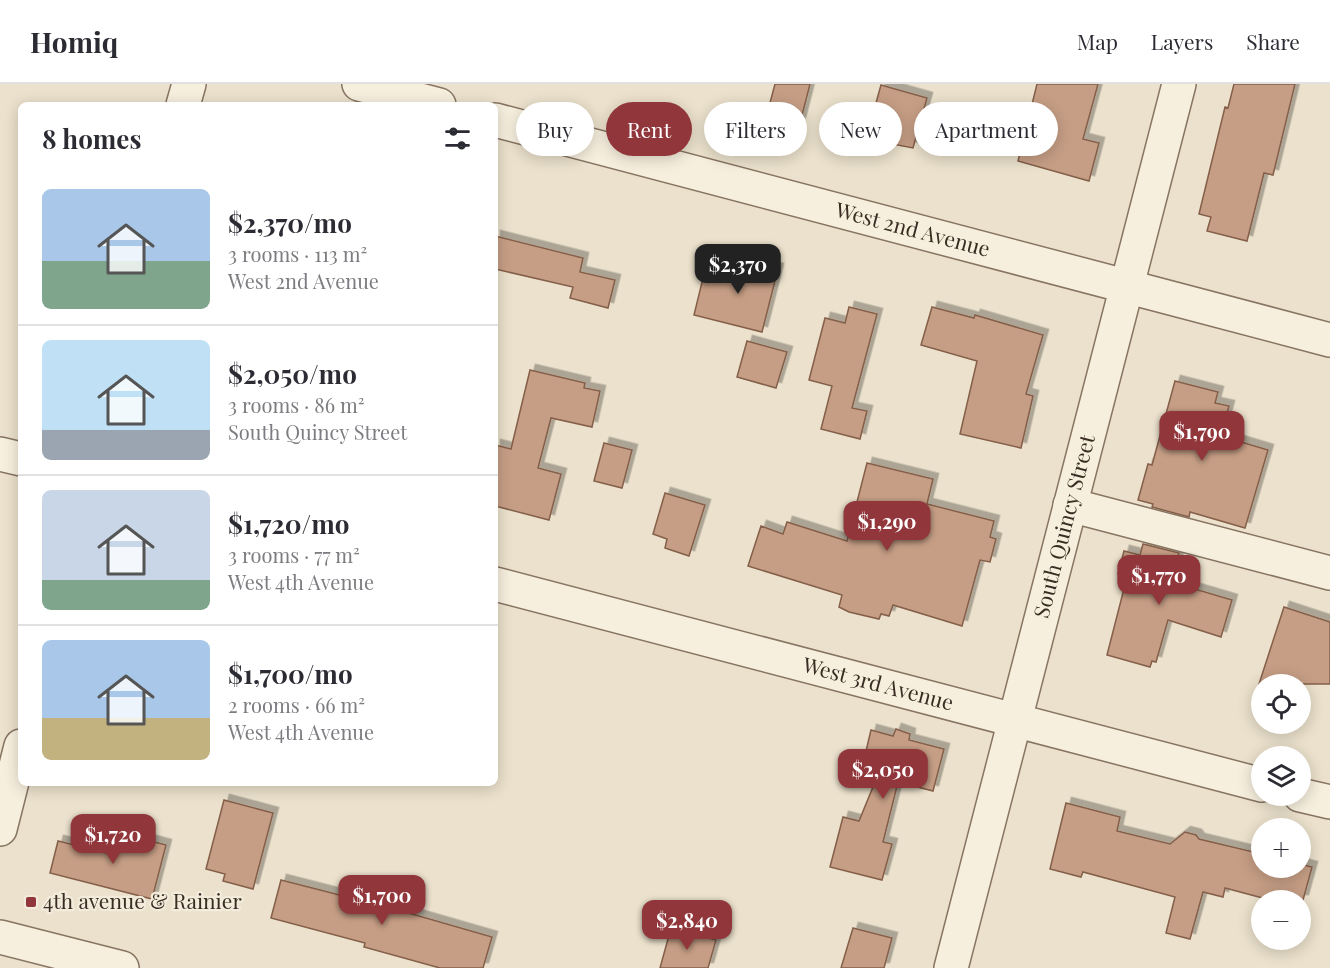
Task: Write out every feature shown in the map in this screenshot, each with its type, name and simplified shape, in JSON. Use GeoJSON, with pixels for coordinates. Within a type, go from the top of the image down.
{"type":"FeatureCollection","features":[{"type":"Feature","properties":{"kind":"street"},"geometry":{"type":"LineString","coordinates":[[184,102],[189,84]]}},
{"type":"Feature","properties":{"kind":"street"},"geometry":{"type":"LineString","coordinates":[[359,84],[428,102]]}},
{"type":"Feature","properties":{"kind":"street","name":"South Quincy Street"},"geometry":{"type":"LineString","coordinates":[[951,968],[1179,84]]}},
{"type":"Feature","properties":{"kind":"street","name":"West 2nd Avenue"},"geometry":{"type":"LineString","coordinates":[[498,121],[1330,340]]}},
{"type":"Feature","properties":{"kind":"street"},"geometry":{"type":"LineString","coordinates":[[0,454],[18,458]]}},
{"type":"Feature","properties":{"kind":"street"},"geometry":{"type":"LineString","coordinates":[[1070,505],[1330,573]]}},
{"type":"Feature","properties":{"kind":"street","name":"West 3rd Avenue"},"geometry":{"type":"LineString","coordinates":[[498,585],[1251,781]]}},
{"type":"Feature","properties":{"kind":"street"},"geometry":{"type":"LineString","coordinates":[[0,829],[18,758]]}},
{"type":"Feature","properties":{"kind":"street"},"geometry":{"type":"LineString","coordinates":[[1311,798],[1330,802]]}},
{"type":"Feature","properties":{"kind":"street"},"geometry":{"type":"LineString","coordinates":[[0,937],[122,968]]}},
{"type":"Feature","properties":{"kind":"building"},"geometry":{"type":"Polygon","coordinates":[[[775,84],[810,84],[805,102],[770,102],[775,84]]]}},
{"type":"Feature","properties":{"kind":"building"},"geometry":{"type":"Polygon","coordinates":[[[1037,84],[1098,84],[1083,139],[1099,143],[1089,181],[1018,161],[1019,156],[1058,156],[1058,102],[1033,102],[1037,84]]]}},
{"type":"Feature","properties":{"kind":"building"},"geometry":{"type":"Polygon","coordinates":[[[1234,84],[1295,84],[1273,175],[1264,173],[1247,241],[1207,231],[1211,217],[1199,214],[1225,107],[1228,108],[1234,84]]]}},
{"type":"Feature","properties":{"kind":"building"},"geometry":{"type":"Polygon","coordinates":[[[881,85],[927,98],[926,102],[914,102],[913,148],[902,146],[902,102],[876,102],[881,85]]]}},
{"type":"Feature","properties":{"kind":"building"},"geometry":{"type":"Polygon","coordinates":[[[498,237],[583,258],[580,272],[615,280],[608,308],[570,298],[573,287],[498,270],[498,237]]]}},
{"type":"Feature","properties":{"kind":"building"},"geometry":{"type":"Polygon","coordinates":[[[725,256],[778,269],[762,332],[694,315],[703,278],[719,281],[725,256]]]}},
{"type":"Feature","properties":{"kind":"building"},"geometry":{"type":"Polygon","coordinates":[[[849,307],[877,314],[852,408],[867,411],[860,439],[821,429],[832,386],[809,380],[825,318],[845,323],[849,307]]]}},
{"type":"Feature","properties":{"kind":"building"},"geometry":{"type":"Polygon","coordinates":[[[932,307],[974,318],[975,315],[1043,335],[1026,394],[1033,396],[1021,448],[960,434],[977,361],[921,345],[932,307]]]}},
{"type":"Feature","properties":{"kind":"building"},"geometry":{"type":"Polygon","coordinates":[[[747,341],[787,352],[776,388],[737,377],[747,341]]]}},
{"type":"Feature","properties":{"kind":"building"},"geometry":{"type":"Polygon","coordinates":[[[530,370],[585,383],[584,388],[600,391],[592,427],[551,418],[538,468],[561,474],[549,520],[498,507],[498,446],[511,449],[530,370]]]}},
{"type":"Feature","properties":{"kind":"building"},"geometry":{"type":"Polygon","coordinates":[[[1175,381],[1218,392],[1215,403],[1229,406],[1221,436],[1268,450],[1245,528],[1190,512],[1189,517],[1152,507],[1153,504],[1138,500],[1148,464],[1152,465],[1175,381]]]}},
{"type":"Feature","properties":{"kind":"building"},"geometry":{"type":"Polygon","coordinates":[[[604,443],[632,450],[622,488],[594,481],[604,443]]]}},
{"type":"Feature","properties":{"kind":"building"},"geometry":{"type":"Polygon","coordinates":[[[867,463],[933,479],[927,504],[994,521],[990,537],[996,539],[990,562],[980,560],[962,626],[893,605],[889,616],[881,614],[879,619],[849,612],[839,607],[842,595],[748,566],[761,526],[783,534],[787,522],[847,541],[867,463]]]}},
{"type":"Feature","properties":{"kind":"building"},"geometry":{"type":"Polygon","coordinates":[[[665,493],[705,505],[689,556],[665,548],[667,539],[653,534],[665,493]]]}},
{"type":"Feature","properties":{"kind":"building"},"geometry":{"type":"Polygon","coordinates":[[[1143,544],[1179,553],[1171,582],[1232,600],[1221,637],[1168,620],[1156,662],[1152,661],[1150,667],[1107,655],[1127,577],[1118,574],[1124,551],[1140,555],[1143,544]]]}},
{"type":"Feature","properties":{"kind":"building"},"geometry":{"type":"Polygon","coordinates":[[[1284,607],[1330,622],[1330,684],[1311,684],[1311,674],[1262,674],[1284,607]]]}},
{"type":"Feature","properties":{"kind":"building"},"geometry":{"type":"Polygon","coordinates":[[[896,729],[910,734],[909,740],[944,749],[933,791],[898,782],[883,842],[892,844],[882,880],[830,867],[843,817],[859,821],[877,777],[861,772],[871,730],[893,736],[896,729]]]}},
{"type":"Feature","properties":{"kind":"building"},"geometry":{"type":"Polygon","coordinates":[[[224,800],[273,813],[253,889],[223,881],[225,874],[206,869],[224,800]]]}},
{"type":"Feature","properties":{"kind":"building"},"geometry":{"type":"Polygon","coordinates":[[[1066,803],[1120,817],[1117,831],[1170,844],[1185,832],[1196,835],[1199,839],[1251,851],[1251,878],[1309,878],[1306,890],[1251,890],[1251,895],[1225,888],[1223,897],[1203,892],[1190,939],[1166,933],[1175,897],[1083,872],[1081,877],[1050,869],[1066,803]]]}},
{"type":"Feature","properties":{"kind":"building"},"geometry":{"type":"Polygon","coordinates":[[[124,834],[166,845],[152,899],[50,873],[58,841],[107,853],[110,840],[122,843],[124,834]]]}},
{"type":"Feature","properties":{"kind":"building"},"geometry":{"type":"Polygon","coordinates":[[[281,880],[375,904],[380,887],[409,897],[405,912],[492,937],[483,968],[440,968],[364,947],[365,943],[271,918],[281,880]]]}},
{"type":"Feature","properties":{"kind":"building"},"geometry":{"type":"Polygon","coordinates":[[[671,928],[716,940],[708,968],[660,968],[671,928]]]}},
{"type":"Feature","properties":{"kind":"building"},"geometry":{"type":"Polygon","coordinates":[[[853,928],[892,938],[884,968],[841,968],[853,928]]]}},
{"type":"Feature","properties":{"kind":"place","name":"4th avenue & Rainier"},"geometry":{"type":"Point","coordinates":[31,902]}}]}
